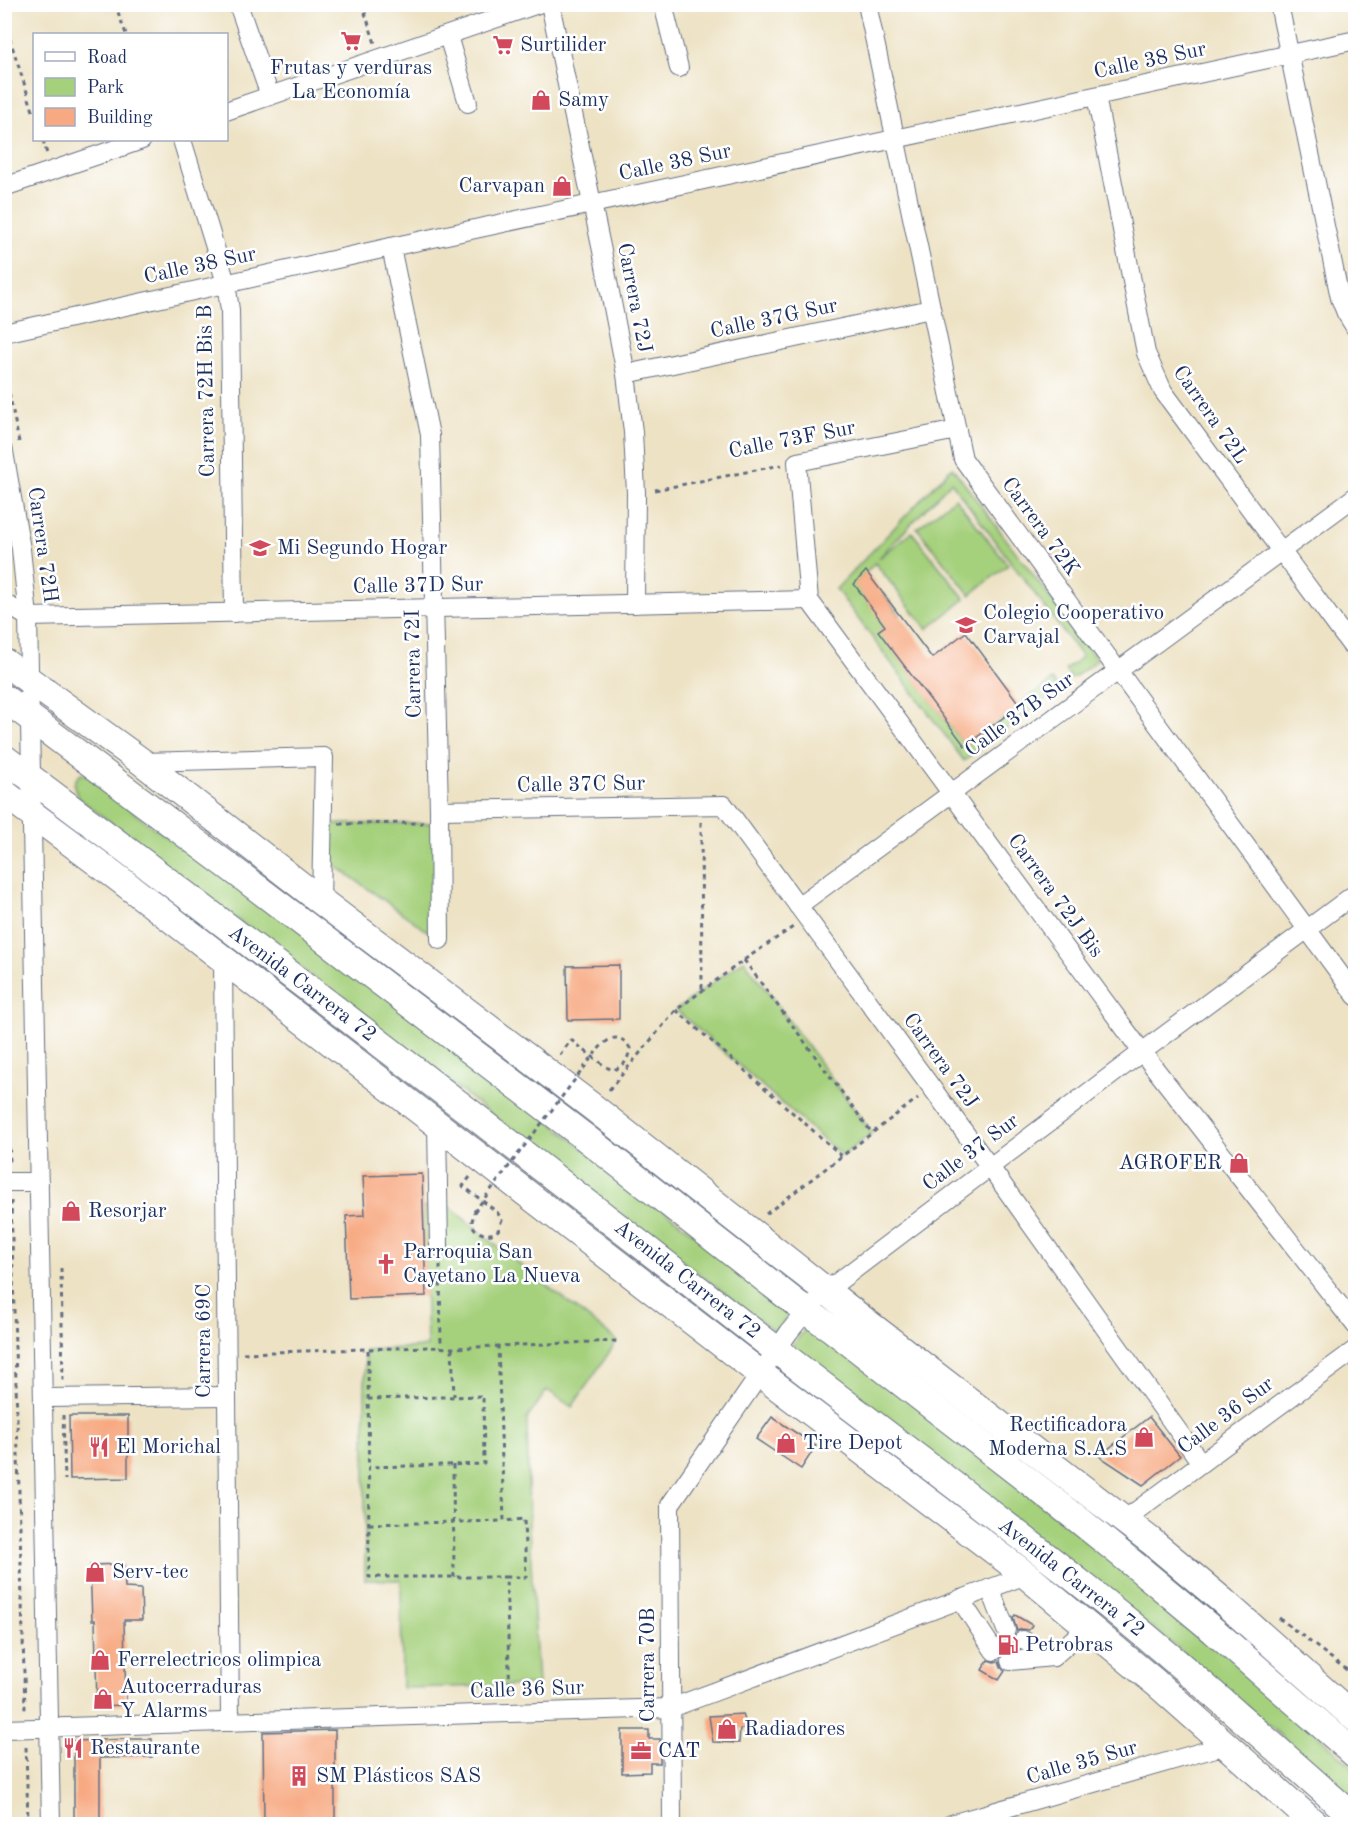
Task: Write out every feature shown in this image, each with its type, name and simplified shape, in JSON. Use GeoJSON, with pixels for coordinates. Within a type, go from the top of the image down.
{"type":"FeatureCollection","features":[{"type":"Feature","properties":{"kind":"highway"},"geometry":{"type":"LineString","coordinates":[[4,662],[142,762],[321,901],[544,1069],[826,1291],[1124,1520],[1224,1602],[1356,1719]]}},
{"type":"Feature","properties":{"kind":"highway"},"geometry":{"type":"LineString","coordinates":[[4,698],[587,1139],[806,1311],[1079,1520],[1214,1630],[1356,1755]]}},
{"type":"Feature","properties":{"kind":"highway","name":"Avenida Carrera 72"},"geometry":{"type":"LineString","coordinates":[[4,758],[596,1209],[1054,1562],[1192,1674],[1356,1820]]}},
{"type":"Feature","properties":{"kind":"highway","name":"Avenida Carrera 72"},"geometry":{"type":"LineString","coordinates":[[4,793],[1026,1575],[1156,1683],[1315,1824]]}},
{"type":"Feature","properties":{"kind":"highway"},"geometry":{"type":"LineString","coordinates":[[544,1069],[587,1139]]}},
{"type":"Feature","properties":{"kind":"highway"},"geometry":{"type":"LineString","coordinates":[[596,1209],[628,1272]]}},
{"type":"Feature","properties":{"kind":"highway"},"geometry":{"type":"LineString","coordinates":[[1088,1626],[1192,1674]]}},
{"type":"Feature","properties":{"kind":"highway"},"geometry":{"type":"LineString","coordinates":[[1214,1630],[1311,1680]]}},
{"type":"Feature","properties":{"kind":"street"},"geometry":{"type":"LineString","coordinates":[[238,4],[270,96]]}},
{"type":"Feature","properties":{"kind":"street"},"geometry":{"type":"LineString","coordinates":[[228,110],[538,4]]}},
{"type":"Feature","properties":{"kind":"street","name":"Carrera 72J"},"geometry":{"type":"LineString","coordinates":[[550,4],[626,374],[633,432],[636,493],[635,604]]}},
{"type":"Feature","properties":{"kind":"street"},"geometry":{"type":"LineString","coordinates":[[663,4],[680,68]]}},
{"type":"Feature","properties":{"kind":"street","name":"Carrera 72K"},"geometry":{"type":"LineString","coordinates":[[867,4],[963,459],[1356,996]]}},
{"type":"Feature","properties":{"kind":"street"},"geometry":{"type":"LineString","coordinates":[[1279,4],[1340,298],[1356,329]]}},
{"type":"Feature","properties":{"kind":"street"},"geometry":{"type":"LineString","coordinates":[[448,36],[468,104]]}},
{"type":"Feature","properties":{"kind":"street","name":"Calle 38 Sur"},"geometry":{"type":"LineString","coordinates":[[4,333],[226,283],[1356,40]]}},
{"type":"Feature","properties":{"kind":"street","name":"Carrera 72L"},"geometry":{"type":"LineString","coordinates":[[1096,96],[1146,353],[1154,375],[1163,391],[1356,652]]}},
{"type":"Feature","properties":{"kind":"street"},"geometry":{"type":"LineString","coordinates":[[4,187],[139,141]]}},
{"type":"Feature","properties":{"kind":"street","name":"Carrera 72H Bis B"},"geometry":{"type":"LineString","coordinates":[[182,141],[226,283],[230,310],[234,613]]}},
{"type":"Feature","properties":{"kind":"street","name":"Carrera 72I"},"geometry":{"type":"LineString","coordinates":[[391,248],[430,435],[440,940]]}},
{"type":"Feature","properties":{"kind":"street","name":"Calle 37G Sur"},"geometry":{"type":"LineString","coordinates":[[626,374],[931,309]]}},
{"type":"Feature","properties":{"kind":"street","name":"Calle 73F Sur"},"geometry":{"type":"LineString","coordinates":[[797,462],[957,430]]}},
{"type":"Feature","properties":{"kind":"street","name":"Carrera 72H"},"geometry":{"type":"LineString","coordinates":[[4,452],[8,490],[25,581],[28,616],[51,1824]]}},
{"type":"Feature","properties":{"kind":"street"},"geometry":{"type":"LineString","coordinates":[[797,462],[809,600]]}},
{"type":"Feature","properties":{"kind":"street","name":"Calle 37B Sur"},"geometry":{"type":"LineString","coordinates":[[802,912],[951,793],[1356,496]]}},
{"type":"Feature","properties":{"kind":"street","name":"Calle 37D Sur"},"geometry":{"type":"LineString","coordinates":[[28,616],[809,600]]}},
{"type":"Feature","properties":{"kind":"street","name":"Carrera 72J Bis"},"geometry":{"type":"LineString","coordinates":[[809,600],[1142,1052],[1356,1326]]}},
{"type":"Feature","properties":{"kind":"street"},"geometry":{"type":"LineString","coordinates":[[4,603],[28,616]]}},
{"type":"Feature","properties":{"kind":"street"},"geometry":{"type":"LineString","coordinates":[[142,762],[324,757],[321,901]]}},
{"type":"Feature","properties":{"kind":"street","name":"Carrera 72J"},"geometry":{"type":"LineString","coordinates":[[724,805],[990,1167],[1201,1463]]}},
{"type":"Feature","properties":{"kind":"street","name":"Calle 37C Sur"},"geometry":{"type":"LineString","coordinates":[[439,816],[724,805]]}},
{"type":"Feature","properties":{"kind":"street","name":"Calle 37 Sur"},"geometry":{"type":"LineString","coordinates":[[670,1505],[762,1375],[777,1350],[806,1311],[826,1291],[1356,893]]}},
{"type":"Feature","properties":{"kind":"street","name":"Carrera 69C"},"geometry":{"type":"LineString","coordinates":[[223,960],[230,1722]]}},
{"type":"Feature","properties":{"kind":"street"},"geometry":{"type":"LineString","coordinates":[[437,1124],[439,1247]]}},
{"type":"Feature","properties":{"kind":"street"},"geometry":{"type":"LineString","coordinates":[[7,1182],[39,1182]]}},
{"type":"Feature","properties":{"kind":"street","name":"Calle 36 Sur"},"geometry":{"type":"LineString","coordinates":[[1124,1520],[1356,1349]]}},
{"type":"Feature","properties":{"kind":"street"},"geometry":{"type":"LineString","coordinates":[[43,1398],[227,1396]]}},
{"type":"Feature","properties":{"kind":"street","name":"Carrera 70B"},"geometry":{"type":"LineString","coordinates":[[670,1505],[672,1824]]}},
{"type":"Feature","properties":{"kind":"street","name":"Calle 36 Sur"},"geometry":{"type":"LineString","coordinates":[[4,1729],[671,1708],[1026,1575]]}},
{"type":"Feature","properties":{"kind":"street"},"geometry":{"type":"LineString","coordinates":[[990,1588],[1006,1630]]}},
{"type":"Feature","properties":{"kind":"street"},"geometry":{"type":"LineString","coordinates":[[960,1599],[994,1651]]}},
{"type":"Feature","properties":{"kind":"street"},"geometry":{"type":"LineString","coordinates":[[1010,1661],[1053,1657],[1088,1626]]}},
{"type":"Feature","properties":{"kind":"street"},"geometry":{"type":"LineString","coordinates":[[1023,1640],[1053,1657]]}},
{"type":"Feature","properties":{"kind":"street","name":"Calle 35 Sur"},"geometry":{"type":"LineString","coordinates":[[951,1824],[1226,1745]]}},
{"type":"Feature","properties":{"kind":"path"},"geometry":{"type":"LineString","coordinates":[[116,4],[126,33]]}},
{"type":"Feature","properties":{"kind":"path"},"geometry":{"type":"LineString","coordinates":[[362,4],[380,58]]}},
{"type":"Feature","properties":{"kind":"path"},"geometry":{"type":"LineString","coordinates":[[4,21],[33,111]]}},
{"type":"Feature","properties":{"kind":"path","name":"Calle 73F Sur"},"geometry":{"type":"LineString","coordinates":[[636,493],[797,462]]}},
{"type":"Feature","properties":{"kind":"path"},"geometry":{"type":"LineString","coordinates":[[701,805],[702,991]]}},
{"type":"Feature","properties":{"kind":"path"},"geometry":{"type":"LineString","coordinates":[[322,824],[439,816]]}},
{"type":"Feature","properties":{"kind":"path"},"geometry":{"type":"LineString","coordinates":[[594,1108],[676,1010],[744,960],[802,912]]}},
{"type":"Feature","properties":{"kind":"path"},"geometry":{"type":"LineString","coordinates":[[744,960],[872,1133]]}},
{"type":"Feature","properties":{"kind":"path"},"geometry":{"type":"LineString","coordinates":[[4,977],[7,1182],[28,1824]]}},
{"type":"Feature","properties":{"kind":"path"},"geometry":{"type":"LineString","coordinates":[[676,1010],[842,1156]]}},
{"type":"Feature","properties":{"kind":"path"},"geometry":{"type":"LineString","coordinates":[[463,1186],[481,1200],[488,1205],[497,1212],[502,1220],[499,1229],[491,1235],[482,1234],[474,1229],[472,1223],[474,1212],[480,1204],[486,1196],[548,1115],[568,1088],[589,1061],[596,1053],[603,1044],[612,1038],[621,1038],[630,1048],[628,1059],[621,1067],[613,1070],[606,1067],[593,1057],[586,1052],[571,1040]]}},
{"type":"Feature","properties":{"kind":"path"},"geometry":{"type":"LineString","coordinates":[[748,1228],[931,1088]]}},
{"type":"Feature","properties":{"kind":"path"},"geometry":{"type":"LineString","coordinates":[[439,1247],[441,1347]]}},
{"type":"Feature","properties":{"kind":"path"},"geometry":{"type":"LineString","coordinates":[[226,1354],[617,1341]]}},
{"type":"Feature","properties":{"kind":"path"},"geometry":{"type":"LineString","coordinates":[[498,1345],[504,1521]]}},
{"type":"Feature","properties":{"kind":"path"},"geometry":{"type":"LineString","coordinates":[[452,1348],[454,1396]]}},
{"type":"Feature","properties":{"kind":"path"},"geometry":{"type":"LineString","coordinates":[[368,1349],[369,1577],[526,1576],[524,1520],[369,1524]]}},
{"type":"Feature","properties":{"kind":"path"},"geometry":{"type":"LineString","coordinates":[[368,1399],[483,1396],[484,1464],[369,1467]]}},
{"type":"Feature","properties":{"kind":"path"},"geometry":{"type":"LineString","coordinates":[[453,1465],[453,1577]]}},
{"type":"Feature","properties":{"kind":"path"},"geometry":{"type":"LineString","coordinates":[[506,1577],[511,1713]]}},
{"type":"Feature","properties":{"kind":"green space"},"geometry":{"type":"Polygon","coordinates":[[[952,467],[1097,660],[1072,679],[1065,670],[1082,657],[951,482],[879,558],[912,532],[965,599],[927,629],[875,563],[855,584],[870,605],[884,594],[900,615],[879,631],[965,746],[1052,680],[1059,689],[964,761],[836,589],[952,467]]]}},
{"type":"Feature","properties":{"kind":"green space"},"geometry":{"type":"Polygon","coordinates":[[[955,498],[1008,565],[970,595],[917,528],[955,498]]]}},
{"type":"Feature","properties":{"kind":"green space"},"geometry":{"type":"Polygon","coordinates":[[[81,774],[87,775],[151,826],[231,875],[793,1310],[775,1332],[80,799],[74,783],[81,774]]]}},
{"type":"Feature","properties":{"kind":"green space"},"geometry":{"type":"Polygon","coordinates":[[[439,823],[440,940],[322,856],[322,824],[439,823]]]}},
{"type":"Feature","properties":{"kind":"green space"},"geometry":{"type":"Polygon","coordinates":[[[744,960],[872,1133],[842,1156],[676,1010],[744,960]]]}},
{"type":"Feature","properties":{"kind":"green space"},"geometry":{"type":"Polygon","coordinates":[[[423,1207],[451,1208],[617,1341],[572,1407],[547,1390],[527,1419],[529,1527],[538,1685],[402,1688],[401,1580],[365,1580],[365,1350],[427,1347],[423,1207]]]}},
{"type":"Feature","properties":{"kind":"green space"},"geometry":{"type":"Polygon","coordinates":[[[811,1322],[1226,1650],[1355,1769],[1355,1799],[1181,1651],[792,1346],[811,1322]]]}},
{"type":"Feature","properties":{"kind":"building"},"geometry":{"type":"Polygon","coordinates":[[[866,571],[932,658],[966,632],[1020,705],[965,746],[878,631],[885,626],[854,584],[866,571]]]}},
{"type":"Feature","properties":{"kind":"building"},"geometry":{"type":"Polygon","coordinates":[[[619,965],[619,1019],[568,1020],[567,966],[619,965]]]}},
{"type":"Feature","properties":{"kind":"building","name":"Parroquia San Cayetano La Nueva"},"geometry":{"type":"Polygon","coordinates":[[[422,1174],[426,1296],[349,1299],[346,1216],[365,1215],[363,1176],[422,1174]]]}},
{"type":"Feature","properties":{"kind":"building","name":"El Morichal"},"geometry":{"type":"Polygon","coordinates":[[[69,1416],[128,1416],[128,1478],[70,1479],[69,1416]]]}},
{"type":"Feature","properties":{"kind":"building","name":"Tire Depot"},"geometry":{"type":"Polygon","coordinates":[[[772,1417],[816,1446],[801,1469],[756,1439],[772,1417]]]}},
{"type":"Feature","properties":{"kind":"building","name":"Rectificadora Moderna S.A.S"},"geometry":{"type":"Polygon","coordinates":[[[1149,1417],[1180,1456],[1143,1485],[1099,1456],[1149,1417]]]}},
{"type":"Feature","properties":{"kind":"building"},"geometry":{"type":"Polygon","coordinates":[[[124,1564],[125,1588],[141,1589],[142,1620],[124,1620],[126,1705],[97,1706],[95,1620],[92,1620],[90,1565],[124,1564]]]}},
{"type":"Feature","properties":{"kind":"building"},"geometry":{"type":"Polygon","coordinates":[[[1015,1615],[1032,1625],[1029,1630],[1017,1631],[1013,1618],[1015,1615]]]}},
{"type":"Feature","properties":{"kind":"building"},"geometry":{"type":"Polygon","coordinates":[[[988,1660],[999,1661],[1005,1671],[999,1680],[982,1670],[988,1660]]]}},
{"type":"Feature","properties":{"kind":"building","name":"Radiadores"},"geometry":{"type":"Polygon","coordinates":[[[743,1714],[747,1728],[740,1729],[739,1743],[713,1742],[709,1716],[743,1714]]]}},
{"type":"Feature","properties":{"kind":"building","name":"SM Plásticos SAS"},"geometry":{"type":"Polygon","coordinates":[[[335,1730],[335,1824],[264,1824],[263,1732],[335,1730]]]}},
{"type":"Feature","properties":{"kind":"building","name":"CAT"},"geometry":{"type":"Polygon","coordinates":[[[622,1730],[649,1730],[649,1739],[660,1739],[660,1763],[650,1763],[650,1772],[622,1773],[622,1730]]]}},
{"type":"Feature","properties":{"kind":"building"},"geometry":{"type":"Polygon","coordinates":[[[152,1739],[152,1757],[100,1758],[100,1824],[74,1824],[74,1741],[152,1739]]]}},
{"type":"Feature","properties":{"kind":"place","name":"Frutas y verduras La Economía"},"geometry":{"type":"Point","coordinates":[351,41]}},
{"type":"Feature","properties":{"kind":"place","name":"Surtilider"},"geometry":{"type":"Point","coordinates":[503,45]}},
{"type":"Feature","properties":{"kind":"place","name":"Samy"},"geometry":{"type":"Point","coordinates":[541,100]}},
{"type":"Feature","properties":{"kind":"place","name":"Carvapan"},"geometry":{"type":"Point","coordinates":[562,186]}},
{"type":"Feature","properties":{"kind":"place","name":"Mi Segundo Hogar"},"geometry":{"type":"Point","coordinates":[260,548]}},
{"type":"Feature","properties":{"kind":"place","name":"Colegio Cooperativo Carvajal"},"geometry":{"type":"Point","coordinates":[966,625]}},
{"type":"Feature","properties":{"kind":"place","name":"AGROFER"},"geometry":{"type":"Point","coordinates":[1239,1163]}},
{"type":"Feature","properties":{"kind":"place","name":"Resorjar"},"geometry":{"type":"Point","coordinates":[71,1211]}},
{"type":"Feature","properties":{"kind":"place","name":"Parroquia San Cayetano La Nueva"},"geometry":{"type":"Point","coordinates":[386,1264]}},
{"type":"Feature","properties":{"kind":"place","name":"Rectificadora Moderna S.A.S"},"geometry":{"type":"Point","coordinates":[1144,1437]}},
{"type":"Feature","properties":{"kind":"place","name":"Tire Depot"},"geometry":{"type":"Point","coordinates":[786,1443]}},
{"type":"Feature","properties":{"kind":"place","name":"El Morichal"},"geometry":{"type":"Point","coordinates":[99,1447]}},
{"type":"Feature","properties":{"kind":"place","name":"Serv-tec"},"geometry":{"type":"Point","coordinates":[95,1572]}},
{"type":"Feature","properties":{"kind":"place","name":"Petrobras"},"geometry":{"type":"Point","coordinates":[1008,1645]}},
{"type":"Feature","properties":{"kind":"place","name":"Ferrelectricos olimpica"},"geometry":{"type":"Point","coordinates":[100,1660]}},
{"type":"Feature","properties":{"kind":"place","name":"Autocerraduras Y Alarms"},"geometry":{"type":"Point","coordinates":[103,1699]}},
{"type":"Feature","properties":{"kind":"place","name":"Radiadores"},"geometry":{"type":"Point","coordinates":[727,1729]}},
{"type":"Feature","properties":{"kind":"place","name":"Restaurante"},"geometry":{"type":"Point","coordinates":[73,1748]}},
{"type":"Feature","properties":{"kind":"place","name":"CAT"},"geometry":{"type":"Point","coordinates":[641,1751]}},
{"type":"Feature","properties":{"kind":"place","name":"SM Plásticos SAS"},"geometry":{"type":"Point","coordinates":[299,1776]}}]}
